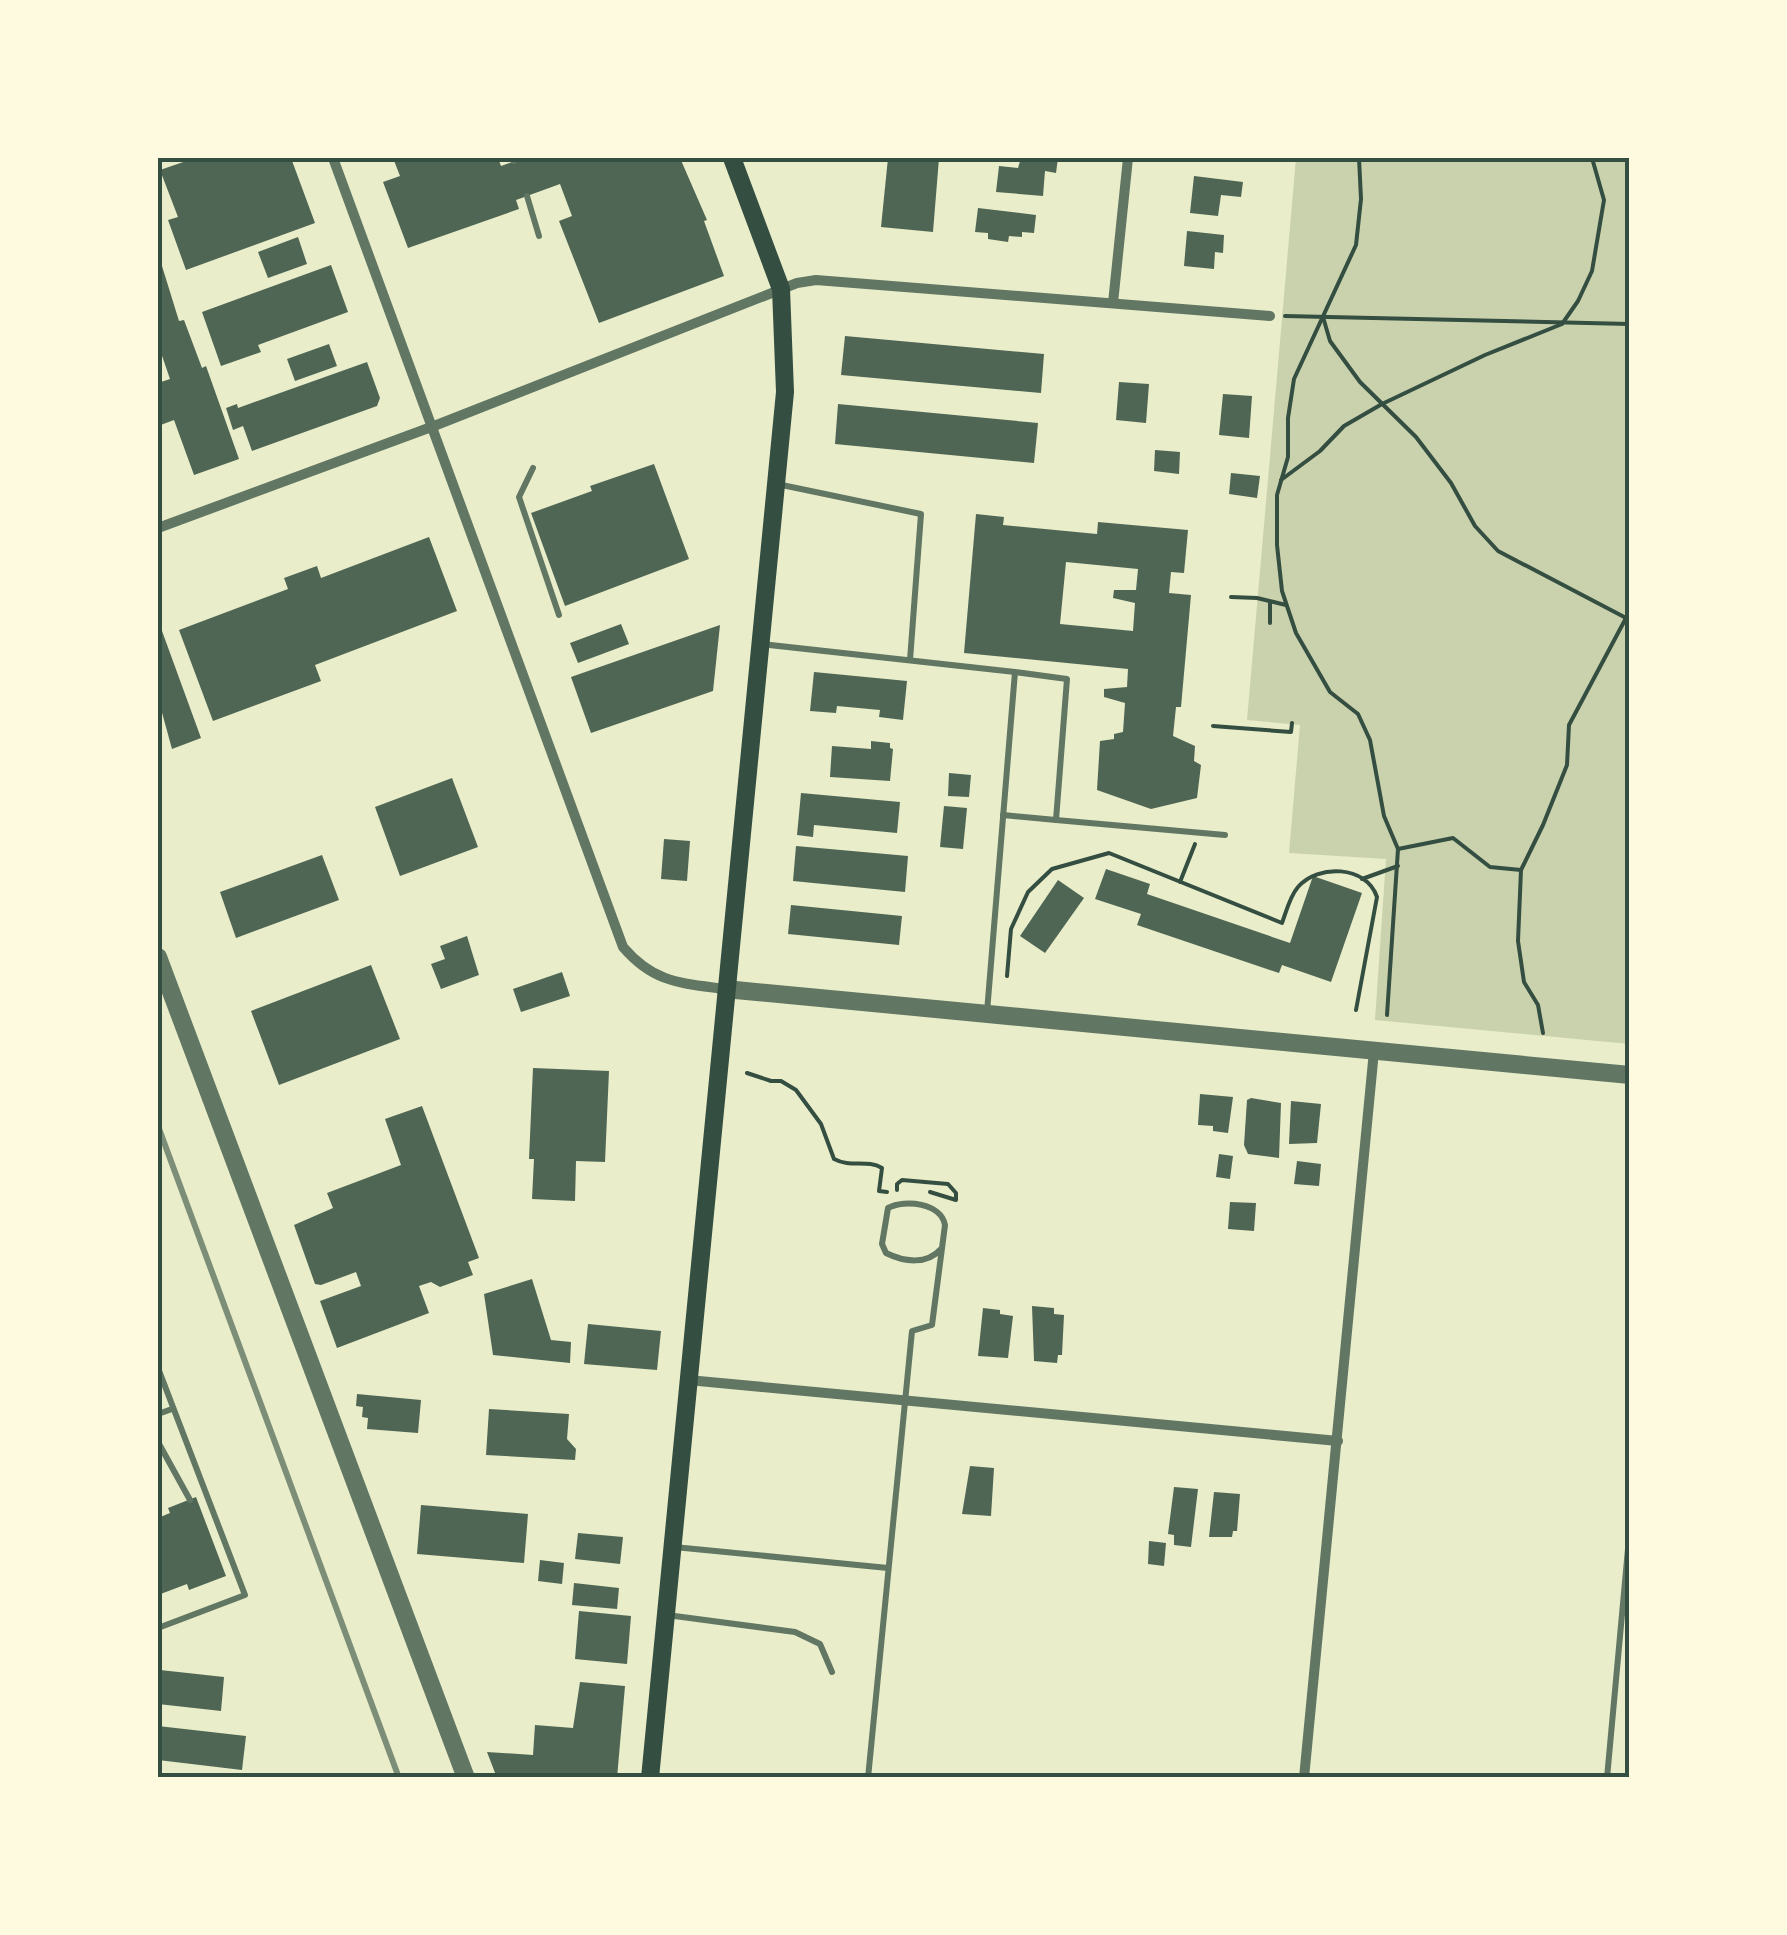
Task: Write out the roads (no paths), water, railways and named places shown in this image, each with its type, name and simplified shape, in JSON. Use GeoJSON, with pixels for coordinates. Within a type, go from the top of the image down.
{"type":"FeatureCollection","features":[{"type":"Feature","properties":{"kind":"main road"},"geometry":{"type":"LineString","coordinates":[[650,1778],[784,392],[781,289],[732,158]]}},
{"type":"Feature","properties":{"kind":"street"},"geometry":{"type":"LineString","coordinates":[[334,158],[623,947],[648,972],[671,982],[725,989],[1630,1075]]}},
{"type":"Feature","properties":{"kind":"street"},"geometry":{"type":"LineString","coordinates":[[1114,303],[1128,158]]}},
{"type":"Feature","properties":{"kind":"street"},"geometry":{"type":"LineString","coordinates":[[158,528],[434,426],[781,289],[816,280],[1270,316]]}},
{"type":"Feature","properties":{"kind":"street"},"geometry":{"type":"LineString","coordinates":[[158,957],[466,1778]]}},
{"type":"Feature","properties":{"kind":"street"},"geometry":{"type":"LineString","coordinates":[[1304,1778],[1374,1051]]}},
{"type":"Feature","properties":{"kind":"street"},"geometry":{"type":"LineString","coordinates":[[688,1380],[1338,1442]]}},
{"type":"Feature","properties":{"kind":"lane"},"geometry":{"type":"LineString","coordinates":[[527,196],[539,236]]}},
{"type":"Feature","properties":{"kind":"lane"},"geometry":{"type":"LineString","coordinates":[[534,468],[518,497],[559,615]]}},
{"type":"Feature","properties":{"kind":"lane"},"geometry":{"type":"LineString","coordinates":[[776,483],[921,514],[910,660]]}},
{"type":"Feature","properties":{"kind":"lane"},"geometry":{"type":"LineString","coordinates":[[760,644],[1068,678],[1056,820]]}},
{"type":"Feature","properties":{"kind":"lane"},"geometry":{"type":"LineString","coordinates":[[987,1014],[1015,672]]}},
{"type":"Feature","properties":{"kind":"lane"},"geometry":{"type":"LineString","coordinates":[[1003,814],[1226,835]]}},
{"type":"Feature","properties":{"kind":"lane"},"geometry":{"type":"LineString","coordinates":[[868,1778],[912,1331],[932,1325],[944,1225],[939,1210],[896,1204],[888,1208],[882,1244],[886,1253],[920,1260],[941,1249]]}},
{"type":"Feature","properties":{"kind":"lane"},"geometry":{"type":"LineString","coordinates":[[158,1368],[245,1595],[158,1628]]}},
{"type":"Feature","properties":{"kind":"lane"},"geometry":{"type":"LineString","coordinates":[[158,1414],[172,1409]]}},
{"type":"Feature","properties":{"kind":"lane"},"geometry":{"type":"LineString","coordinates":[[158,1442],[190,1500]]}},
{"type":"Feature","properties":{"kind":"lane"},"geometry":{"type":"LineString","coordinates":[[1607,1778],[1630,1526]]}},
{"type":"Feature","properties":{"kind":"lane"},"geometry":{"type":"LineString","coordinates":[[672,1547],[888,1568]]}},
{"type":"Feature","properties":{"kind":"lane"},"geometry":{"type":"LineString","coordinates":[[666,1615],[795,1632],[820,1644],[832,1672]]}},
{"type":"Feature","properties":{"kind":"railway"},"geometry":{"type":"LineString","coordinates":[[158,1126],[399,1778]]}}]}
